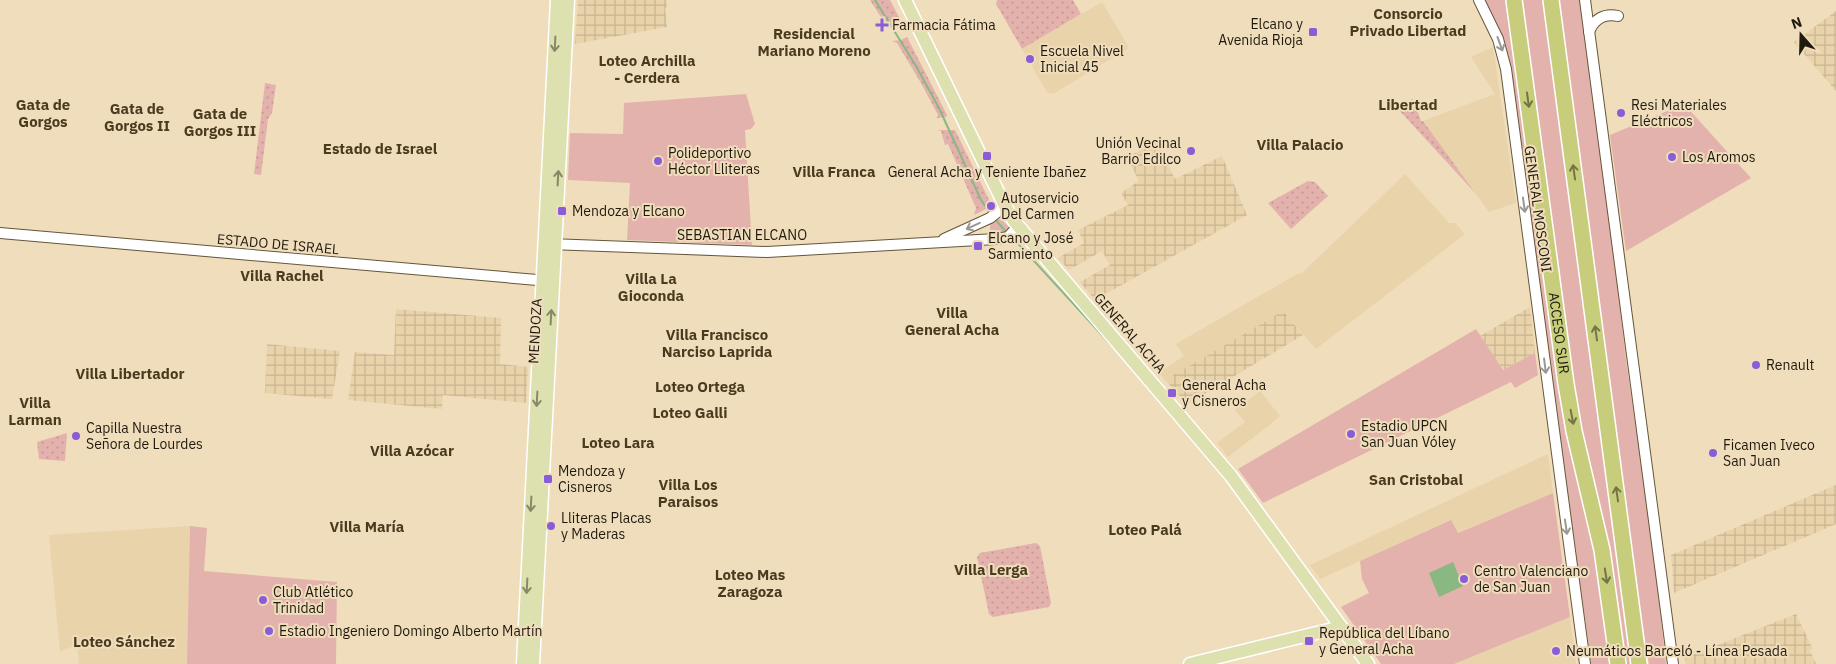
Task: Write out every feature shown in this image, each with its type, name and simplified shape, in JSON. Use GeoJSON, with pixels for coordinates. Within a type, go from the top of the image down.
{"type":"FeatureCollection","features":[{"type":"Feature","properties":{"kind":"highway","name":"ACCESO SUR"},"geometry":{"type":"LineString","coordinates":[[1514,0],[1563,367],[1573,424],[1603,556],[1618,664]]}},
{"type":"Feature","properties":{"kind":"highway"},"geometry":{"type":"LineString","coordinates":[[1551,0],[1639,664]]}},
{"type":"Feature","properties":{"kind":"highway"},"geometry":{"type":"LineString","coordinates":[[1633,614],[1644,664]]}},
{"type":"Feature","properties":{"kind":"main road","name":"MENDOZA"},"geometry":{"type":"LineString","coordinates":[[550,244],[557,0]]}},
{"type":"Feature","properties":{"kind":"main road","name":"MENDOZA"},"geometry":{"type":"LineString","coordinates":[[523,664],[568,0]]}},
{"type":"Feature","properties":{"kind":"main road","name":"GENERAL ACHA"},"geometry":{"type":"LineString","coordinates":[[905,0],[1005,206],[1018,226],[1231,476],[1368,664]]}},
{"type":"Feature","properties":{"kind":"main road","name":"MENDOZA"},"geometry":{"type":"LineString","coordinates":[[534,664],[548,281]]}},
{"type":"Feature","properties":{"kind":"main road"},"geometry":{"type":"LineString","coordinates":[[1190,664],[1341,627]]}},
{"type":"Feature","properties":{"kind":"street","name":"GENERAL MOSCONI"},"geometry":{"type":"LineString","coordinates":[[1479,0],[1498,39],[1506,69],[1585,664]]}},
{"type":"Feature","properties":{"kind":"street"},"geometry":{"type":"LineString","coordinates":[[1585,0],[1673,664]]}},
{"type":"Feature","properties":{"kind":"street"},"geometry":{"type":"LineString","coordinates":[[1589,32],[1595,22],[1602,17],[1618,16]]}},
{"type":"Feature","properties":{"kind":"street","name":"SEBASTIAN ELCANO"},"geometry":{"type":"LineString","coordinates":[[938,242],[990,218],[1005,206]]}},
{"type":"Feature","properties":{"kind":"street","name":"SEBASTIAN ELCANO"},"geometry":{"type":"LineString","coordinates":[[550,244],[767,252],[1007,238],[1018,226]]}},
{"type":"Feature","properties":{"kind":"street","name":"ESTADO DE ISRAEL"},"geometry":{"type":"LineString","coordinates":[[0,233],[548,281]]}},
{"type":"Feature","properties":{"kind":"shaded area"},"geometry":{"type":"Polygon","coordinates":[[[578,0],[666,0],[667,27],[575,44],[578,0]]]}},
{"type":"Feature","properties":{"kind":"shaded area"},"geometry":{"type":"Polygon","coordinates":[[[870,0],[890,0],[900,19],[899,22],[892,26],[881,28],[884,22],[870,0]]]}},
{"type":"Feature","properties":{"kind":"shaded area"},"geometry":{"type":"Polygon","coordinates":[[[997,0],[1073,0],[1081,14],[1022,49],[996,4],[997,0]]]}},
{"type":"Feature","properties":{"kind":"shaded area"},"geometry":{"type":"Polygon","coordinates":[[[1485,0],[1507,0],[1556,363],[1593,537],[1611,664],[1591,664],[1509,60],[1503,40],[1485,0]]]}},
{"type":"Feature","properties":{"kind":"shaded area"},"geometry":{"type":"Polygon","coordinates":[[[1520,0],[1545,0],[1633,664],[1625,664],[1578,429],[1520,0]]]}},
{"type":"Feature","properties":{"kind":"shaded area"},"geometry":{"type":"Polygon","coordinates":[[[1558,0],[1580,0],[1626,360],[1651,530],[1666,664],[1649,664],[1640,612],[1558,0]]]}},
{"type":"Feature","properties":{"kind":"shaded area"},"geometry":{"type":"Polygon","coordinates":[[[1102,2],[1128,46],[1127,49],[1053,94],[1047,92],[1022,49],[1102,2]]]}},
{"type":"Feature","properties":{"kind":"shaded area"},"geometry":{"type":"Polygon","coordinates":[[[1836,11],[1836,91],[1794,42],[1836,11]]]}},
{"type":"Feature","properties":{"kind":"shaded area"},"geometry":{"type":"Polygon","coordinates":[[[907,37],[947,115],[946,117],[937,118],[938,115],[921,83],[897,43],[892,41],[907,37]]]}},
{"type":"Feature","properties":{"kind":"shaded area"},"geometry":{"type":"Polygon","coordinates":[[[1493,47],[1516,203],[1489,212],[1423,121],[1495,94],[1471,57],[1493,47]]]}},
{"type":"Feature","properties":{"kind":"shaded area"},"geometry":{"type":"Polygon","coordinates":[[[265,83],[276,85],[272,113],[268,119],[261,175],[254,174],[265,83]]]}},
{"type":"Feature","properties":{"kind":"shaded area","name":"Polideportivo Héctor Lliteras"},"geometry":{"type":"Polygon","coordinates":[[[746,94],[755,124],[751,129],[745,130],[752,245],[627,240],[630,183],[568,180],[570,133],[623,134],[624,103],[746,94]]]}},
{"type":"Feature","properties":{"kind":"shaded area"},"geometry":{"type":"Polygon","coordinates":[[[1413,99],[1421,121],[1423,121],[1476,194],[1398,109],[1399,104],[1413,99]]]}},
{"type":"Feature","properties":{"kind":"shaded area","name":"Los Aromos"},"geometry":{"type":"Polygon","coordinates":[[[1684,104],[1751,178],[1626,251],[1610,135],[1684,104]]]}},
{"type":"Feature","properties":{"kind":"shaded area"},"geometry":{"type":"Polygon","coordinates":[[[938,130],[955,130],[992,206],[974,215],[976,208],[948,144],[945,145],[941,131],[938,130]]]}},
{"type":"Feature","properties":{"kind":"shaded area"},"geometry":{"type":"Polygon","coordinates":[[[1157,142],[1175,179],[1222,156],[1247,215],[1095,300],[1080,282],[1110,265],[1102,251],[1069,270],[1058,258],[1084,243],[1078,230],[1128,205],[1121,193],[1139,181],[1127,157],[1157,142]]]}},
{"type":"Feature","properties":{"kind":"shaded area"},"geometry":{"type":"Polygon","coordinates":[[[1405,174],[1449,223],[1455,223],[1465,234],[1316,349],[1283,311],[1165,380],[1158,373],[1184,356],[1176,344],[1299,273],[1301,274],[1405,174]]]}},
{"type":"Feature","properties":{"kind":"shaded area"},"geometry":{"type":"Polygon","coordinates":[[[1308,181],[1315,182],[1328,196],[1291,229],[1268,203],[1308,181]]]}},
{"type":"Feature","properties":{"kind":"shaded area"},"geometry":{"type":"Polygon","coordinates":[[[999,219],[1009,227],[1008,230],[1003,234],[992,235],[990,224],[999,219]]]}},
{"type":"Feature","properties":{"kind":"shaded area"},"geometry":{"type":"Polygon","coordinates":[[[1530,307],[1535,353],[1503,370],[1480,336],[1530,307]]]}},
{"type":"Feature","properties":{"kind":"shaded area"},"geometry":{"type":"Polygon","coordinates":[[[396,309],[501,318],[500,364],[528,367],[526,403],[443,395],[442,409],[348,400],[355,352],[394,355],[396,309]]]}},
{"type":"Feature","properties":{"kind":"shaded area"},"geometry":{"type":"Polygon","coordinates":[[[1283,311],[1303,335],[1193,401],[1187,404],[1165,380],[1283,311]]]}},
{"type":"Feature","properties":{"kind":"shaded area","name":"Estadio UPCN San Juan Vóley"},"geometry":{"type":"Polygon","coordinates":[[[1476,329],[1503,370],[1535,353],[1538,375],[1515,388],[1511,382],[1263,503],[1238,469],[1476,329]]]}},
{"type":"Feature","properties":{"kind":"shaded area"},"geometry":{"type":"Polygon","coordinates":[[[267,344],[340,351],[332,399],[265,393],[267,344]]]}},
{"type":"Feature","properties":{"kind":"shaded area"},"geometry":{"type":"Polygon","coordinates":[[[1260,391],[1280,416],[1228,457],[1217,443],[1245,422],[1235,410],[1260,391]]]}},
{"type":"Feature","properties":{"kind":"shaded area"},"geometry":{"type":"Polygon","coordinates":[[[67,433],[65,461],[39,459],[37,442],[67,433]]]}},
{"type":"Feature","properties":{"kind":"shaded area"},"geometry":{"type":"Polygon","coordinates":[[[1548,454],[1553,493],[1457,533],[1450,520],[1320,579],[1310,565],[1548,454]]]}},
{"type":"Feature","properties":{"kind":"shaded area"},"geometry":{"type":"Polygon","coordinates":[[[1836,485],[1836,524],[1674,593],[1671,555],[1836,485]]]}},
{"type":"Feature","properties":{"kind":"shaded area","name":"Centro Valenciano de San Juan"},"geometry":{"type":"Polygon","coordinates":[[[1553,493],[1570,617],[1454,664],[1381,664],[1341,607],[1369,593],[1362,579],[1360,561],[1451,520],[1458,533],[1553,493]]]}},
{"type":"Feature","properties":{"kind":"shaded area"},"geometry":{"type":"Polygon","coordinates":[[[190,526],[187,664],[76,664],[79,663],[77,645],[60,651],[49,535],[190,526]]]}},
{"type":"Feature","properties":{"kind":"shaded area","name":"Club Atlético Trinidad"},"geometry":{"type":"Polygon","coordinates":[[[190,526],[207,528],[204,571],[337,582],[336,664],[187,664],[190,526]]]}},
{"type":"Feature","properties":{"kind":"shaded area"},"geometry":{"type":"Polygon","coordinates":[[[1036,543],[1040,546],[1051,603],[1049,607],[993,617],[989,614],[977,557],[980,553],[1036,543]]]}},
{"type":"Feature","properties":{"kind":"shaded area"},"geometry":{"type":"Polygon","coordinates":[[[1453,562],[1463,586],[1439,597],[1429,573],[1453,562]]]}},
{"type":"Feature","properties":{"kind":"shaded area"},"geometry":{"type":"Polygon","coordinates":[[[1796,614],[1813,649],[1810,650],[1816,664],[1686,664],[1685,658],[1796,614]]]}},
{"type":"Feature","properties":{"kind":"shaded area","name":"Neumáticos Barceló - Línea Pesada"},"geometry":{"type":"Polygon","coordinates":[[[1570,617],[1576,664],[1454,664],[1487,651],[1570,617]]]}},
{"type":"Feature","properties":{"kind":"waterway"},"geometry":{"type":"LineString","coordinates":[[875,0],[916,66],[939,108],[981,200],[990,213]]}},
{"type":"Feature","properties":{"kind":"waterway"},"geometry":{"type":"LineString","coordinates":[[995,219],[1006,232]]}},
{"type":"Feature","properties":{"kind":"waterway"},"geometry":{"type":"LineString","coordinates":[[1012,237],[1114,348]]}},
{"type":"Feature","properties":{"kind":"place","name":"Farmacia Fátima"},"geometry":{"type":"Point","coordinates":[882,25]}},
{"type":"Feature","properties":{"kind":"place","name":"Elcano y Avenida Rioja"},"geometry":{"type":"Point","coordinates":[1313,32]}},
{"type":"Feature","properties":{"kind":"place","name":"Escuela Nivel Inicial 45"},"geometry":{"type":"Point","coordinates":[1030,59]}},
{"type":"Feature","properties":{"kind":"place","name":"Resi Materiales Eléctricos"},"geometry":{"type":"Point","coordinates":[1621,113]}},
{"type":"Feature","properties":{"kind":"place","name":"Unión Vecinal Barrio Edilco"},"geometry":{"type":"Point","coordinates":[1191,151]}},
{"type":"Feature","properties":{"kind":"place","name":"General Acha y Teniente Ibañez"},"geometry":{"type":"Point","coordinates":[987,156]}},
{"type":"Feature","properties":{"kind":"place","name":"Los Aromos"},"geometry":{"type":"Point","coordinates":[1672,157]}},
{"type":"Feature","properties":{"kind":"place","name":"Polideportivo Héctor Lliteras"},"geometry":{"type":"Point","coordinates":[658,161]}},
{"type":"Feature","properties":{"kind":"place","name":"Autoservicio Del Carmen"},"geometry":{"type":"Point","coordinates":[991,206]}},
{"type":"Feature","properties":{"kind":"place","name":"Mendoza y Elcano"},"geometry":{"type":"Point","coordinates":[562,211]}},
{"type":"Feature","properties":{"kind":"place","name":"Elcano y José Sarmiento"},"geometry":{"type":"Point","coordinates":[978,246]}},
{"type":"Feature","properties":{"kind":"place","name":"Renault"},"geometry":{"type":"Point","coordinates":[1756,365]}},
{"type":"Feature","properties":{"kind":"place","name":"General Acha y Cisneros"},"geometry":{"type":"Point","coordinates":[1172,393]}},
{"type":"Feature","properties":{"kind":"place","name":"Estadio UPCN San Juan Vóley"},"geometry":{"type":"Point","coordinates":[1351,434]}},
{"type":"Feature","properties":{"kind":"place","name":"Capilla Nuestra Señora de Lourdes"},"geometry":{"type":"Point","coordinates":[76,436]}},
{"type":"Feature","properties":{"kind":"place","name":"Ficamen Iveco San Juan"},"geometry":{"type":"Point","coordinates":[1713,453]}},
{"type":"Feature","properties":{"kind":"place","name":"Mendoza y Cisneros"},"geometry":{"type":"Point","coordinates":[548,479]}},
{"type":"Feature","properties":{"kind":"place","name":"Lliteras Placas y Maderas"},"geometry":{"type":"Point","coordinates":[551,526]}},
{"type":"Feature","properties":{"kind":"place","name":"Centro Valenciano de San Juan"},"geometry":{"type":"Point","coordinates":[1464,579]}},
{"type":"Feature","properties":{"kind":"place","name":"Club Atlético Trinidad"},"geometry":{"type":"Point","coordinates":[263,600]}},
{"type":"Feature","properties":{"kind":"place","name":"Estadio Ingeniero Domingo Alberto Martín"},"geometry":{"type":"Point","coordinates":[269,631]}},
{"type":"Feature","properties":{"kind":"place","name":"República del Líbano y General Acha"},"geometry":{"type":"Point","coordinates":[1309,641]}},
{"type":"Feature","properties":{"kind":"place","name":"Neumáticos Barceló - Línea Pesada"},"geometry":{"type":"Point","coordinates":[1556,651]}},
{"type":"Feature","properties":{"kind":"district","name":"Consorcio Privado Libertad"},"geometry":{"type":"Point","coordinates":[1408,22]}},
{"type":"Feature","properties":{"kind":"district","name":"Residencial Mariano Moreno"},"geometry":{"type":"Point","coordinates":[814,42]}},
{"type":"Feature","properties":{"kind":"district","name":"Loteo Archilla - Cerdera"},"geometry":{"type":"Point","coordinates":[647,70]}},
{"type":"Feature","properties":{"kind":"district","name":"Libertad"},"geometry":{"type":"Point","coordinates":[1408,105]}},
{"type":"Feature","properties":{"kind":"district","name":"Gata de Gorgos"},"geometry":{"type":"Point","coordinates":[43,114]}},
{"type":"Feature","properties":{"kind":"district","name":"Gata de Gorgos II"},"geometry":{"type":"Point","coordinates":[137,118]}},
{"type":"Feature","properties":{"kind":"district","name":"Gata de Gorgos III"},"geometry":{"type":"Point","coordinates":[220,122]}},
{"type":"Feature","properties":{"kind":"district","name":"Villa Palacio"},"geometry":{"type":"Point","coordinates":[1300,145]}},
{"type":"Feature","properties":{"kind":"district","name":"Estado de Israel"},"geometry":{"type":"Point","coordinates":[380,149]}},
{"type":"Feature","properties":{"kind":"district","name":"Villa Franca"},"geometry":{"type":"Point","coordinates":[834,172]}},
{"type":"Feature","properties":{"kind":"district","name":"Villa Rachel"},"geometry":{"type":"Point","coordinates":[282,276]}},
{"type":"Feature","properties":{"kind":"district","name":"Villa La Gioconda"},"geometry":{"type":"Point","coordinates":[651,288]}},
{"type":"Feature","properties":{"kind":"district","name":"Villa General Acha"},"geometry":{"type":"Point","coordinates":[952,322]}},
{"type":"Feature","properties":{"kind":"district","name":"Villa Francisco Narciso Laprida"},"geometry":{"type":"Point","coordinates":[717,344]}},
{"type":"Feature","properties":{"kind":"district","name":"Villa Libertador"},"geometry":{"type":"Point","coordinates":[130,374]}},
{"type":"Feature","properties":{"kind":"district","name":"Loteo Ortega"},"geometry":{"type":"Point","coordinates":[700,387]}},
{"type":"Feature","properties":{"kind":"district","name":"Villa Larman"},"geometry":{"type":"Point","coordinates":[35,412]}},
{"type":"Feature","properties":{"kind":"district","name":"Loteo Galli"},"geometry":{"type":"Point","coordinates":[690,413]}},
{"type":"Feature","properties":{"kind":"district","name":"Loteo Lara"},"geometry":{"type":"Point","coordinates":[618,443]}},
{"type":"Feature","properties":{"kind":"district","name":"Villa Azócar"},"geometry":{"type":"Point","coordinates":[412,451]}},
{"type":"Feature","properties":{"kind":"district","name":"San Cristobal"},"geometry":{"type":"Point","coordinates":[1416,480]}},
{"type":"Feature","properties":{"kind":"district","name":"Villa Los Paraisos"},"geometry":{"type":"Point","coordinates":[688,494]}},
{"type":"Feature","properties":{"kind":"district","name":"Villa María"},"geometry":{"type":"Point","coordinates":[367,527]}},
{"type":"Feature","properties":{"kind":"district","name":"Loteo Palá"},"geometry":{"type":"Point","coordinates":[1145,530]}},
{"type":"Feature","properties":{"kind":"district","name":"Villa Lerga"},"geometry":{"type":"Point","coordinates":[991,570]}},
{"type":"Feature","properties":{"kind":"district","name":"Loteo Mas Zaragoza"},"geometry":{"type":"Point","coordinates":[750,584]}},
{"type":"Feature","properties":{"kind":"district","name":"Loteo Sánchez"},"geometry":{"type":"Point","coordinates":[124,642]}}]}
